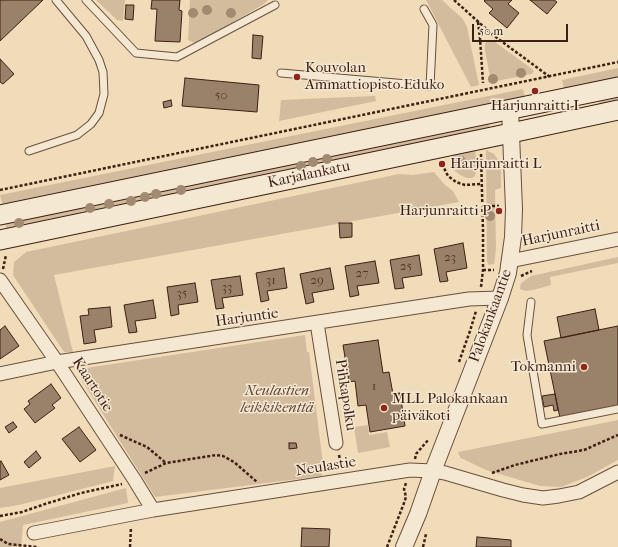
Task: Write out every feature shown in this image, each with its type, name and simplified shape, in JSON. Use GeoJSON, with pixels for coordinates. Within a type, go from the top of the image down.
{"type":"FeatureCollection","features":[{"type":"Feature","properties":{"kind":"main road","name":"Karjalankatu"},"geometry":{"type":"LineString","coordinates":[[0,215],[618,87]]}},
{"type":"Feature","properties":{"kind":"main road","name":"Karjalankatu"},"geometry":{"type":"LineString","coordinates":[[4,245],[618,110]]}},
{"type":"Feature","properties":{"kind":"street","name":"Palokankaantie"},"geometry":{"type":"LineString","coordinates":[[404,547],[500,298],[510,261],[514,209],[510,109]]}},
{"type":"Feature","properties":{"kind":"street","name":"Harjunraitti"},"geometry":{"type":"LineString","coordinates":[[510,261],[618,238]]}},
{"type":"Feature","properties":{"kind":"street","name":"Kaartotie"},"geometry":{"type":"LineString","coordinates":[[1,275],[153,510]]}},
{"type":"Feature","properties":{"kind":"street","name":"Harjuntie"},"geometry":{"type":"LineString","coordinates":[[0,374],[58,362],[469,299],[500,298]]}},
{"type":"Feature","properties":{"kind":"street","name":"Pihkapolku"},"geometry":{"type":"LineString","coordinates":[[316,323],[336,442]]}},
{"type":"Feature","properties":{"kind":"street","name":"Neulastie"},"geometry":{"type":"LineString","coordinates":[[34,533],[153,510],[410,470],[445,473],[523,495],[543,498],[579,492],[618,472]]}},
{"type":"Feature","properties":{"kind":"street","name":"Palokankaantie"},"geometry":{"type":"LineString","coordinates":[[415,547],[418,514]]}},
{"type":"Feature","properties":{"kind":"lane"},"geometry":{"type":"LineString","coordinates":[[29,151],[78,135],[91,124],[99,112],[104,94],[103,72],[99,60],[86,36],[56,0]]}},
{"type":"Feature","properties":{"kind":"lane"},"geometry":{"type":"LineString","coordinates":[[86,0],[136,53],[178,57],[275,5]]}},
{"type":"Feature","properties":{"kind":"lane"},"geometry":{"type":"LineString","coordinates":[[281,73],[430,86],[433,25],[424,9]]}},
{"type":"Feature","properties":{"kind":"lane"},"geometry":{"type":"LineString","coordinates":[[531,302],[527,335],[542,424],[618,409]]}},
{"type":"Feature","properties":{"kind":"path"},"geometry":{"type":"LineString","coordinates":[[454,0],[493,35],[550,77]]}},
{"type":"Feature","properties":{"kind":"path"},"geometry":{"type":"LineString","coordinates":[[478,22],[483,83]]}},
{"type":"Feature","properties":{"kind":"path"},"geometry":{"type":"LineString","coordinates":[[0,190],[618,62]]}},
{"type":"Feature","properties":{"kind":"path"},"geometry":{"type":"LineString","coordinates":[[481,152],[482,286]]}},
{"type":"Feature","properties":{"kind":"path"},"geometry":{"type":"LineString","coordinates":[[442,164],[448,176],[456,182],[465,185],[481,184]]}},
{"type":"Feature","properties":{"kind":"path"},"geometry":{"type":"LineString","coordinates":[[482,206],[499,206]]}},
{"type":"Feature","properties":{"kind":"path"},"geometry":{"type":"LineString","coordinates":[[1,275],[5,266],[4,245]]}},
{"type":"Feature","properties":{"kind":"path"},"geometry":{"type":"LineString","coordinates":[[483,270],[497,270]]}},
{"type":"Feature","properties":{"kind":"path"},"geometry":{"type":"LineString","coordinates":[[457,366],[477,308]]}},
{"type":"Feature","properties":{"kind":"path"},"geometry":{"type":"LineString","coordinates":[[103,431],[125,436],[147,447],[166,463]]}},
{"type":"Feature","properties":{"kind":"path"},"geometry":{"type":"LineString","coordinates":[[416,454],[424,447],[431,433]]}},
{"type":"Feature","properties":{"kind":"path"},"geometry":{"type":"LineString","coordinates":[[490,474],[515,465],[584,450],[618,435]]}},
{"type":"Feature","properties":{"kind":"path","name":"Pihkapolku"},"geometry":{"type":"LineString","coordinates":[[336,442],[341,465],[348,468]]}},
{"type":"Feature","properties":{"kind":"path"},"geometry":{"type":"LineString","coordinates":[[0,516],[22,512],[81,493],[126,483],[166,463],[216,455],[223,456],[247,472],[268,492]]}},
{"type":"Feature","properties":{"kind":"path"},"geometry":{"type":"LineString","coordinates":[[387,547],[404,504],[406,497],[404,489]]}},
{"type":"Feature","properties":{"kind":"path"},"geometry":{"type":"LineString","coordinates":[[0,539],[8,544],[31,547]]}},
{"type":"Feature","properties":{"kind":"green space"},"geometry":{"type":"Polygon","coordinates":[[[96,0],[125,0],[123,21],[117,20],[96,0]]]}},
{"type":"Feature","properties":{"kind":"green space"},"geometry":{"type":"Polygon","coordinates":[[[190,0],[268,0],[264,4],[197,43],[188,40],[190,0]]]}},
{"type":"Feature","properties":{"kind":"green space"},"geometry":{"type":"Polygon","coordinates":[[[426,0],[442,0],[463,19],[467,27],[479,85],[471,87],[426,0]]]}},
{"type":"Feature","properties":{"kind":"green space"},"geometry":{"type":"Polygon","coordinates":[[[490,40],[532,69],[534,71],[532,74],[491,82],[485,51],[485,44],[490,40]]]}},
{"type":"Feature","properties":{"kind":"green space"},"geometry":{"type":"Polygon","coordinates":[[[618,68],[618,78],[564,89],[562,80],[618,68]]]}},
{"type":"Feature","properties":{"kind":"green space"},"geometry":{"type":"Polygon","coordinates":[[[523,89],[525,98],[3,206],[0,195],[523,89]]]}},
{"type":"Feature","properties":{"kind":"green space"},"geometry":{"type":"Polygon","coordinates":[[[375,96],[376,101],[279,121],[281,100],[375,96]]]}},
{"type":"Feature","properties":{"kind":"green space"},"geometry":{"type":"Polygon","coordinates":[[[618,96],[618,101],[600,105],[599,102],[618,96]]]}},
{"type":"Feature","properties":{"kind":"green space"},"geometry":{"type":"Polygon","coordinates":[[[488,123],[490,127],[488,129],[7,231],[5,222],[488,123]]]}},
{"type":"Feature","properties":{"kind":"green space"},"geometry":{"type":"Polygon","coordinates":[[[475,149],[477,167],[475,176],[472,178],[467,178],[460,175],[453,169],[449,154],[475,149]]]}},
{"type":"Feature","properties":{"kind":"green space"},"geometry":{"type":"Polygon","coordinates":[[[486,150],[494,154],[501,168],[501,188],[495,190],[495,259],[494,264],[489,265],[487,262],[486,150]]]}},
{"type":"Feature","properties":{"kind":"green space"},"geometry":{"type":"Polygon","coordinates":[[[434,172],[444,184],[453,191],[459,202],[54,275],[73,352],[64,352],[13,275],[14,262],[26,252],[399,174],[413,175],[434,172]]]}},
{"type":"Feature","properties":{"kind":"green space"},"geometry":{"type":"Polygon","coordinates":[[[618,257],[618,263],[550,277],[551,285],[526,291],[520,289],[521,283],[531,276],[618,257]]]}},
{"type":"Feature","properties":{"kind":"green space","name":"Neulastien leikkikenttä"},"geometry":{"type":"Polygon","coordinates":[[[305,335],[307,352],[309,352],[323,464],[320,465],[322,476],[155,497],[81,379],[86,368],[305,335]]]}},
{"type":"Feature","properties":{"kind":"green space"},"geometry":{"type":"Polygon","coordinates":[[[618,420],[618,460],[587,477],[561,487],[540,486],[486,470],[461,458],[458,452],[618,420]]]}},
{"type":"Feature","properties":{"kind":"green space"},"geometry":{"type":"Polygon","coordinates":[[[368,425],[369,435],[387,432],[390,447],[358,453],[354,427],[368,425]]]}},
{"type":"Feature","properties":{"kind":"green space"},"geometry":{"type":"Polygon","coordinates":[[[115,466],[113,481],[19,505],[0,508],[0,488],[115,466]]]}},
{"type":"Feature","properties":{"kind":"green space"},"geometry":{"type":"Polygon","coordinates":[[[126,488],[128,503],[23,525],[21,547],[0,547],[0,522],[126,488]]]}},
{"type":"Feature","properties":{"kind":"building"},"geometry":{"type":"Polygon","coordinates":[[[0,0],[43,0],[0,41],[0,0]]]}},
{"type":"Feature","properties":{"kind":"building"},"geometry":{"type":"Polygon","coordinates":[[[152,0],[180,0],[179,10],[182,11],[180,42],[155,41],[157,9],[151,9],[152,0]]]}},
{"type":"Feature","properties":{"kind":"building"},"geometry":{"type":"Polygon","coordinates":[[[512,0],[508,4],[519,13],[507,28],[489,13],[493,9],[484,1],[512,0]]]}},
{"type":"Feature","properties":{"kind":"building"},"geometry":{"type":"Polygon","coordinates":[[[530,0],[554,0],[557,2],[547,14],[530,0]]]}},
{"type":"Feature","properties":{"kind":"building"},"geometry":{"type":"Polygon","coordinates":[[[126,5],[134,5],[133,20],[125,19],[126,5]]]}},
{"type":"Feature","properties":{"kind":"building"},"geometry":{"type":"Polygon","coordinates":[[[253,35],[263,36],[261,59],[252,58],[253,35]]]}},
{"type":"Feature","properties":{"kind":"building"},"geometry":{"type":"Polygon","coordinates":[[[0,59],[14,74],[3,84],[0,82],[0,59]]]}},
{"type":"Feature","properties":{"kind":"building"},"geometry":{"type":"Polygon","coordinates":[[[185,78],[259,85],[257,112],[182,106],[185,78]]]}},
{"type":"Feature","properties":{"kind":"building"},"geometry":{"type":"Polygon","coordinates":[[[171,100],[172,106],[164,108],[163,102],[171,100]]]}},
{"type":"Feature","properties":{"kind":"building"},"geometry":{"type":"Polygon","coordinates":[[[339,223],[352,223],[352,237],[340,238],[339,223]]]}},
{"type":"Feature","properties":{"kind":"building"},"geometry":{"type":"Polygon","coordinates":[[[463,243],[467,268],[446,272],[448,281],[440,282],[434,249],[463,243]]]}},
{"type":"Feature","properties":{"kind":"building"},"geometry":{"type":"Polygon","coordinates":[[[419,255],[422,275],[402,278],[404,288],[395,289],[390,260],[419,255]]]}},
{"type":"Feature","properties":{"kind":"building"},"geometry":{"type":"Polygon","coordinates":[[[375,261],[379,283],[357,286],[359,295],[350,297],[345,266],[375,261]]]}},
{"type":"Feature","properties":{"kind":"building"},"geometry":{"type":"Polygon","coordinates":[[[284,268],[287,288],[267,291],[269,300],[261,302],[256,273],[284,268]]]}},
{"type":"Feature","properties":{"kind":"building"},"geometry":{"type":"Polygon","coordinates":[[[330,268],[334,289],[312,293],[314,302],[306,304],[300,274],[330,268]]]}},
{"type":"Feature","properties":{"kind":"building"},"geometry":{"type":"Polygon","coordinates":[[[240,276],[243,295],[222,298],[224,308],[216,309],[211,280],[240,276]]]}},
{"type":"Feature","properties":{"kind":"building"},"geometry":{"type":"Polygon","coordinates":[[[195,283],[198,302],[178,305],[179,314],[171,316],[167,287],[195,283]]]}},
{"type":"Feature","properties":{"kind":"building"},"geometry":{"type":"Polygon","coordinates":[[[153,300],[156,318],[135,321],[137,332],[129,333],[124,305],[153,300]]]}},
{"type":"Feature","properties":{"kind":"building"},"geometry":{"type":"Polygon","coordinates":[[[110,307],[112,327],[94,330],[96,342],[84,344],[80,316],[89,315],[88,309],[110,307]]]}},
{"type":"Feature","properties":{"kind":"building"},"geometry":{"type":"Polygon","coordinates":[[[595,309],[599,330],[561,338],[557,317],[595,309]]]}},
{"type":"Feature","properties":{"kind":"building"},"geometry":{"type":"Polygon","coordinates":[[[5,326],[19,346],[0,359],[0,330],[5,326]]]}},
{"type":"Feature","properties":{"kind":"building","name":"Tokmanni"},"geometry":{"type":"Polygon","coordinates":[[[618,326],[618,406],[560,418],[544,341],[618,326]]]}},
{"type":"Feature","properties":{"kind":"building"},"geometry":{"type":"Polygon","coordinates":[[[378,340],[383,373],[389,372],[393,394],[400,393],[405,426],[370,432],[366,405],[358,406],[355,381],[349,382],[343,345],[378,340]]]}},
{"type":"Feature","properties":{"kind":"building"},"geometry":{"type":"Polygon","coordinates":[[[51,384],[61,398],[52,405],[55,408],[35,423],[24,409],[30,404],[28,401],[51,384]]]}},
{"type":"Feature","properties":{"kind":"building"},"geometry":{"type":"Polygon","coordinates":[[[555,394],[558,410],[554,411],[553,405],[544,407],[542,396],[555,394]]]}},
{"type":"Feature","properties":{"kind":"building"},"geometry":{"type":"Polygon","coordinates":[[[13,422],[17,427],[9,433],[5,427],[13,422]]]}},
{"type":"Feature","properties":{"kind":"building"},"geometry":{"type":"Polygon","coordinates":[[[79,427],[96,450],[80,462],[62,439],[79,427]]]}},
{"type":"Feature","properties":{"kind":"building"},"geometry":{"type":"Polygon","coordinates":[[[289,443],[296,443],[297,448],[289,449],[289,443]]]}},
{"type":"Feature","properties":{"kind":"building"},"geometry":{"type":"Polygon","coordinates":[[[36,451],[41,458],[29,468],[24,462],[36,451]]]}},
{"type":"Feature","properties":{"kind":"building"},"geometry":{"type":"Polygon","coordinates":[[[1,461],[9,475],[0,480],[0,462],[1,461]]]}},
{"type":"Feature","properties":{"kind":"building"},"geometry":{"type":"Polygon","coordinates":[[[302,528],[330,529],[329,547],[301,547],[302,528]]]}},
{"type":"Feature","properties":{"kind":"building"},"geometry":{"type":"Polygon","coordinates":[[[477,537],[511,540],[511,547],[476,547],[477,537]]]}},
{"type":"Feature","properties":{"kind":"place","name":"Kouvolan Ammattiopisto Eduko"},"geometry":{"type":"Point","coordinates":[297,77]}},
{"type":"Feature","properties":{"kind":"place","name":"Harjunraitti I"},"geometry":{"type":"Point","coordinates":[535,91]}},
{"type":"Feature","properties":{"kind":"place","name":"Harjunraitti L"},"geometry":{"type":"Point","coordinates":[442,164]}},
{"type":"Feature","properties":{"kind":"place","name":"Harjunraitti P"},"geometry":{"type":"Point","coordinates":[499,211]}},
{"type":"Feature","properties":{"kind":"place","name":"Tokmanni"},"geometry":{"type":"Point","coordinates":[584,367]}},
{"type":"Feature","properties":{"kind":"place","name":"MLL Palokankaan päiväkoti"},"geometry":{"type":"Point","coordinates":[384,408]}}]}
